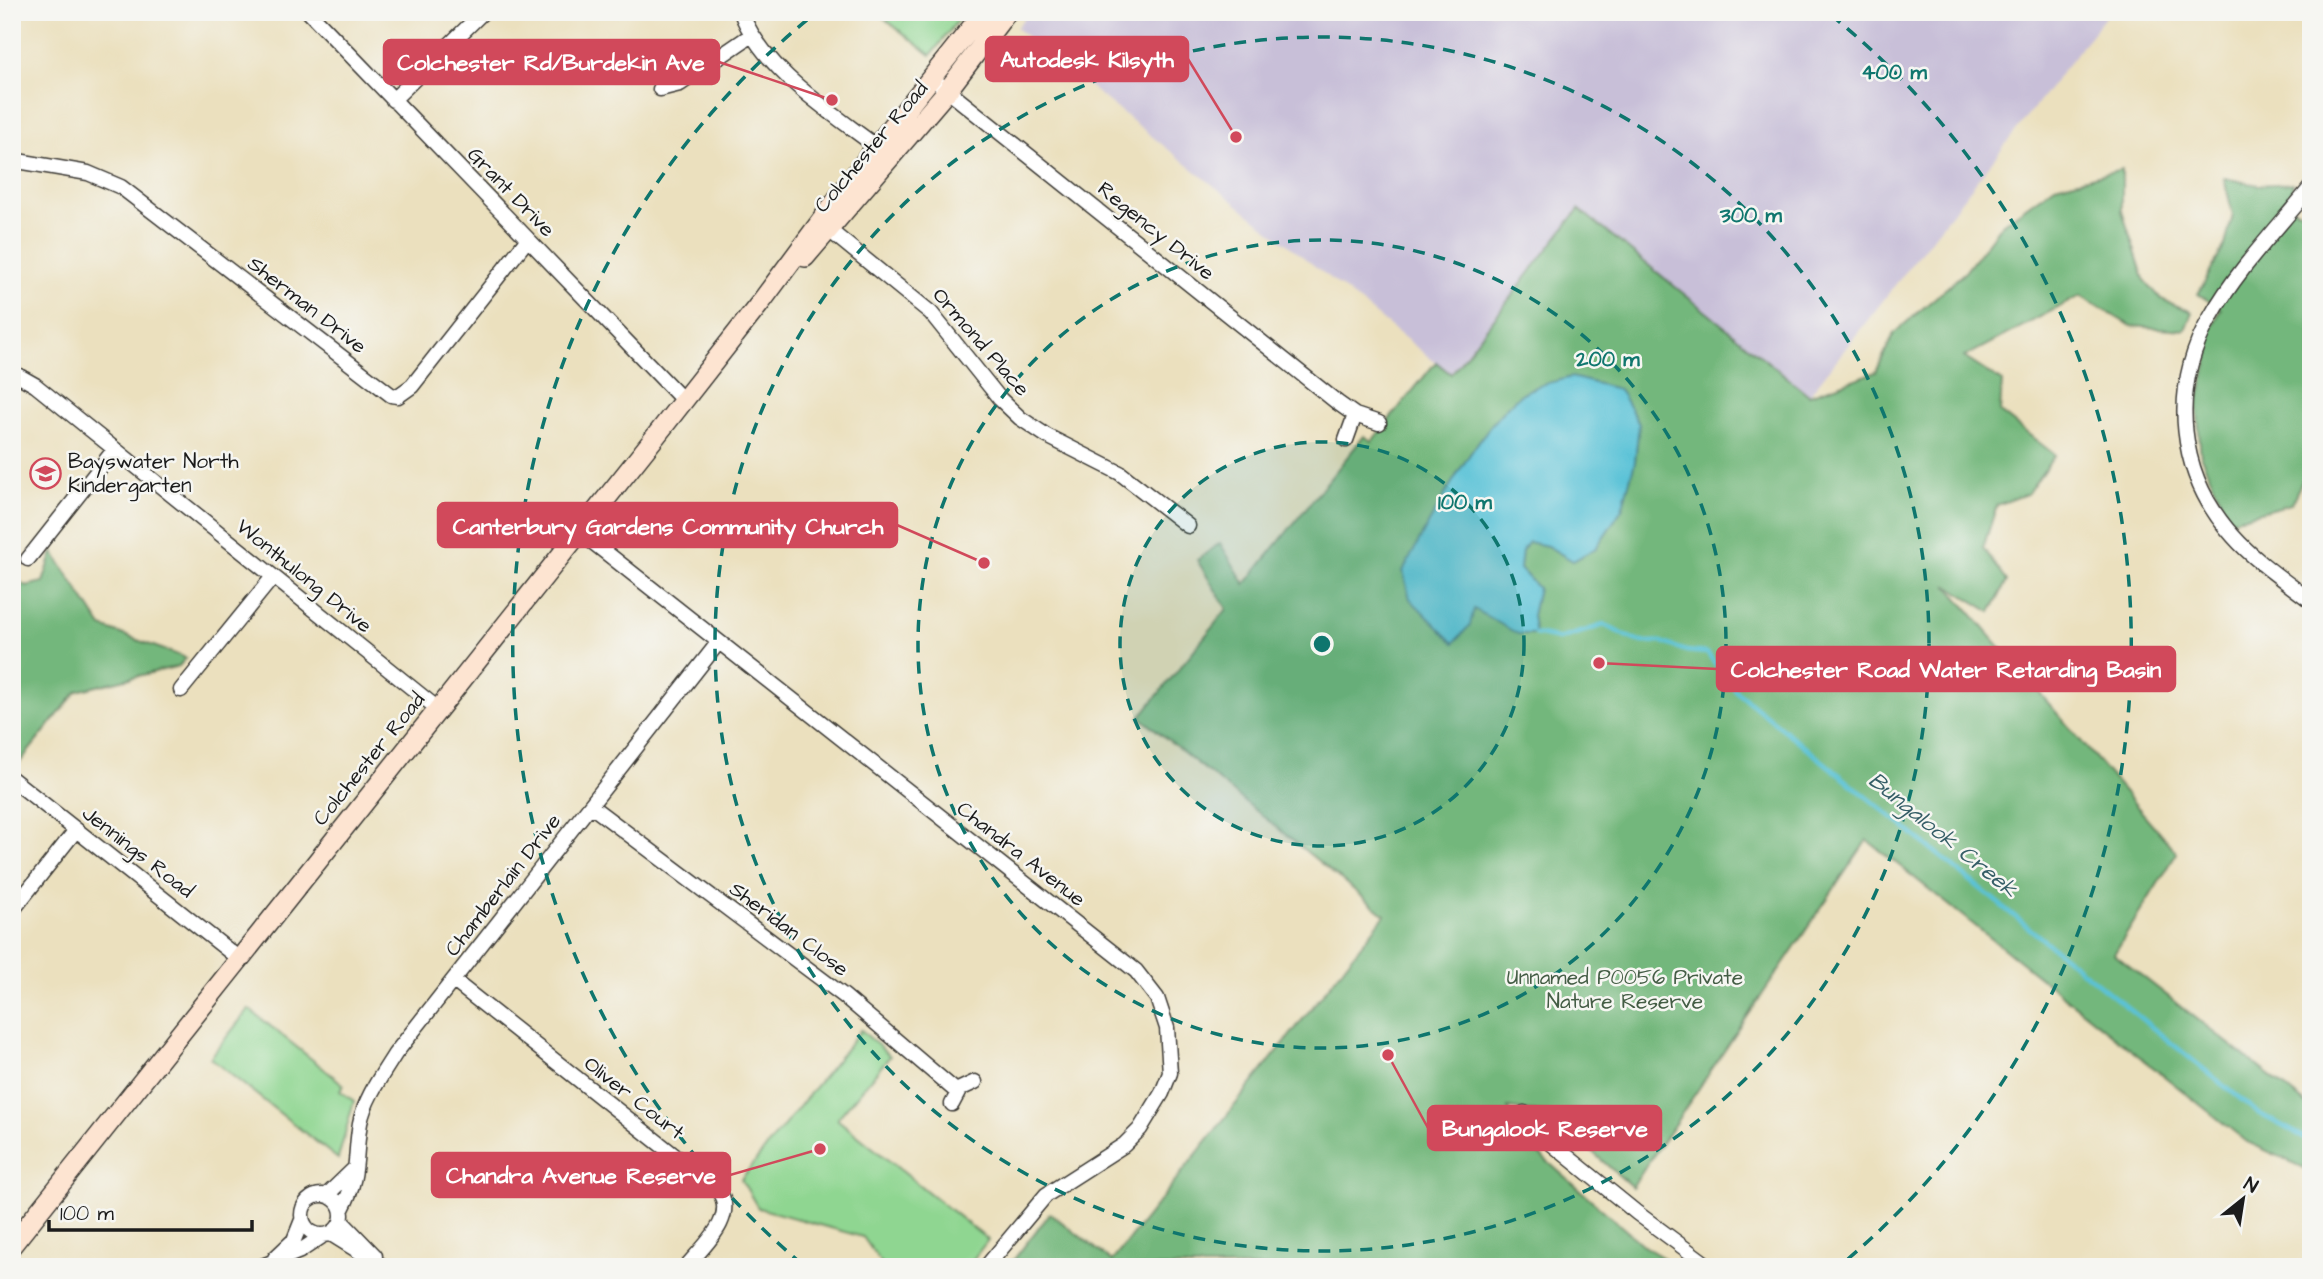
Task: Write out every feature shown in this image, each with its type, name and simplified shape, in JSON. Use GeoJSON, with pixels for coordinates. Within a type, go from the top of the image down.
{"type":"FeatureCollection","features":[{"type":"Feature","properties":{"kind":"main road","name":"Colchester Road"},"geometry":{"type":"LineString","coordinates":[[940,85],[985,12]]}},
{"type":"Feature","properties":{"kind":"main road","name":"Colchester Road"},"geometry":{"type":"LineString","coordinates":[[12,1245],[761,302],[940,85],[1007,12]]}},
{"type":"Feature","properties":{"kind":"street","name":"Grant Drive"},"geometry":{"type":"LineString","coordinates":[[309,12],[683,400]]}},
{"type":"Feature","properties":{"kind":"street"},"geometry":{"type":"LineString","coordinates":[[393,100],[483,12]]}},
{"type":"Feature","properties":{"kind":"street"},"geometry":{"type":"LineString","coordinates":[[741,12],[750,36],[775,66],[884,153]]}},
{"type":"Feature","properties":{"kind":"street"},"geometry":{"type":"LineString","coordinates":[[660,89],[680,84],[750,36]]}},
{"type":"Feature","properties":{"kind":"street","name":"Regency Drive"},"geometry":{"type":"LineString","coordinates":[[940,85],[1355,415],[1379,423]]}},
{"type":"Feature","properties":{"kind":"street","name":"Sherman Drive"},"geometry":{"type":"LineString","coordinates":[[12,160],[88,173],[121,187],[374,384],[397,396],[412,386],[527,240]]}},
{"type":"Feature","properties":{"kind":"street"},"geometry":{"type":"LineString","coordinates":[[2311,187],[2210,317],[2190,361],[2185,384],[2183,429],[2196,478],[2224,526],[2235,539],[2311,601]]}},
{"type":"Feature","properties":{"kind":"street","name":"Ormond Place"},"geometry":{"type":"LineString","coordinates":[[825,226],[931,313],[1000,399],[1020,418],[1047,436],[1120,473],[1188,526]]}},
{"type":"Feature","properties":{"kind":"street","name":"Wonthulong Drive"},"geometry":{"type":"LineString","coordinates":[[12,372],[35,386],[438,709]]}},
{"type":"Feature","properties":{"kind":"street"},"geometry":{"type":"LineString","coordinates":[[1346,440],[1355,415]]}},
{"type":"Feature","properties":{"kind":"street"},"geometry":{"type":"LineString","coordinates":[[28,559],[114,450]]}},
{"type":"Feature","properties":{"kind":"street","name":"Chandra Avenue"},"geometry":{"type":"LineString","coordinates":[[580,532],[1136,971],[1157,998],[1167,1028],[1170,1073],[1153,1111],[1124,1145],[1046,1195],[986,1267]]}},
{"type":"Feature","properties":{"kind":"street"},"geometry":{"type":"LineString","coordinates":[[181,690],[272,578]]}},
{"type":"Feature","properties":{"kind":"street","name":"Chamberlain Drive"},"geometry":{"type":"LineString","coordinates":[[342,1215],[353,1188],[360,1121],[372,1091],[395,1054],[718,643]]}},
{"type":"Feature","properties":{"kind":"street","name":"Jennings Road"},"geometry":{"type":"LineString","coordinates":[[12,779],[238,958]]}},
{"type":"Feature","properties":{"kind":"street","name":"Sheridan Close"},"geometry":{"type":"LineString","coordinates":[[591,806],[844,996],[954,1098],[975,1082]]}},
{"type":"Feature","properties":{"kind":"street"},"geometry":{"type":"LineString","coordinates":[[12,911],[76,830]]}},
{"type":"Feature","properties":{"kind":"street","name":"Oliver Court"},"geometry":{"type":"LineString","coordinates":[[454,981],[721,1195],[724,1208],[722,1220],[686,1267]]}},
{"type":"Feature","properties":{"kind":"street"},"geometry":{"type":"LineString","coordinates":[[1524,1113],[1552,1144],[1637,1213],[1710,1267]]}},
{"type":"Feature","properties":{"kind":"street"},"geometry":{"type":"LineString","coordinates":[[265,1264],[294,1240],[307,1201],[327,1195],[355,1168]]}},
{"type":"Feature","properties":{"kind":"street"},"geometry":{"type":"LineString","coordinates":[[327,1195],[384,1267]]}},
{"type":"Feature","properties":{"kind":"street"},"geometry":{"type":"LineString","coordinates":[[265,1264],[300,1251],[326,1236],[342,1215]]}},
{"type":"Feature","properties":{"kind":"street"},"geometry":{"type":"LineString","coordinates":[[302,1220],[309,1231],[326,1236],[384,1267]]}},
{"type":"Feature","properties":{"kind":"shaded area"},"geometry":{"type":"Polygon","coordinates":[[[1029,12],[2109,12],[1809,395],[1580,209],[1450,374],[1016,28],[1029,12]]]}},
{"type":"Feature","properties":{"kind":"green space"},"geometry":{"type":"Polygon","coordinates":[[[876,12],[964,12],[931,55],[876,12]]]}},
{"type":"Feature","properties":{"kind":"green space","name":"Unnamed P0056 Private Nature Reserve"},"geometry":{"type":"Polygon","coordinates":[[[2122,169],[2122,211],[2144,279],[2161,299],[2192,312],[2185,330],[2131,326],[2080,296],[1964,357],[2002,382],[2000,412],[2055,455],[2027,494],[1997,505],[1983,548],[2007,581],[1991,612],[1947,585],[2177,853],[2114,954],[2311,1108],[2311,1171],[2247,1142],[1867,840],[1632,1187],[1549,1114],[1508,1108],[1523,1140],[1645,1247],[1679,1267],[1008,1267],[1050,1213],[1112,1261],[1385,915],[1140,717],[1227,609],[1197,560],[1220,543],[1245,584],[1364,436],[1372,441],[1436,362],[1451,374],[1579,209],[1809,395],[1876,372],[1894,333],[1965,272],[2002,224],[2055,186],[2122,169]]]}},
{"type":"Feature","properties":{"kind":"green space"},"geometry":{"type":"Polygon","coordinates":[[[2224,178],[2258,185],[2293,183],[2289,207],[2311,215],[2308,244],[2311,259],[2311,476],[2303,479],[2291,504],[2230,520],[2201,457],[2197,406],[2211,348],[2209,333],[2221,309],[2198,294],[2225,245],[2233,215],[2224,178]]]}},
{"type":"Feature","properties":{"kind":"green space"},"geometry":{"type":"Polygon","coordinates":[[[53,552],[102,627],[186,658],[179,666],[77,691],[20,762],[12,756],[12,577],[26,586],[43,582],[53,552]]]}},
{"type":"Feature","properties":{"kind":"green space"},"geometry":{"type":"Polygon","coordinates":[[[249,1009],[344,1085],[340,1091],[354,1101],[338,1159],[210,1058],[249,1009]]]}},
{"type":"Feature","properties":{"kind":"green space"},"geometry":{"type":"Polygon","coordinates":[[[861,1030],[890,1056],[837,1119],[988,1240],[967,1267],[884,1267],[863,1237],[758,1208],[741,1179],[861,1030]]]}},
{"type":"Feature","properties":{"kind":"water"},"geometry":{"type":"Polygon","coordinates":[[[1571,377],[1619,389],[1639,424],[1635,462],[1622,509],[1596,548],[1573,561],[1547,546],[1529,542],[1522,551],[1520,569],[1538,588],[1532,616],[1535,634],[1518,634],[1474,609],[1470,625],[1454,643],[1410,599],[1403,571],[1455,477],[1503,411],[1525,392],[1571,377]]]}},
{"type":"Feature","properties":{"kind":"waterway","name":"Bungalook Creek"},"geometry":{"type":"LineString","coordinates":[[1535,634],[1559,639],[1604,625],[1639,642],[1662,642],[1686,651],[1707,653],[1737,692],[2258,1113],[2311,1141]]}},
{"type":"Feature","properties":{"kind":"place","name":"Colchester Rd/Burdekin Ave"},"geometry":{"type":"Point","coordinates":[832,100]}},
{"type":"Feature","properties":{"kind":"place","name":"Autodesk Kilsyth"},"geometry":{"type":"Point","coordinates":[1236,137]}},
{"type":"Feature","properties":{"kind":"place","name":"Bayswater North Kindergarten"},"geometry":{"type":"Point","coordinates":[45,473]}},
{"type":"Feature","properties":{"kind":"place","name":"Canterbury Gardens Community Church"},"geometry":{"type":"Point","coordinates":[984,563]}},
{"type":"Feature","properties":{"kind":"place","name":"Colchester Road Water Retarding Basin"},"geometry":{"type":"Point","coordinates":[1599,663]}},
{"type":"Feature","properties":{"kind":"place","name":"Bungalook Reserve"},"geometry":{"type":"Point","coordinates":[1388,1055]}},
{"type":"Feature","properties":{"kind":"place","name":"Chandra Avenue Reserve"},"geometry":{"type":"Point","coordinates":[820,1149]}}]}
